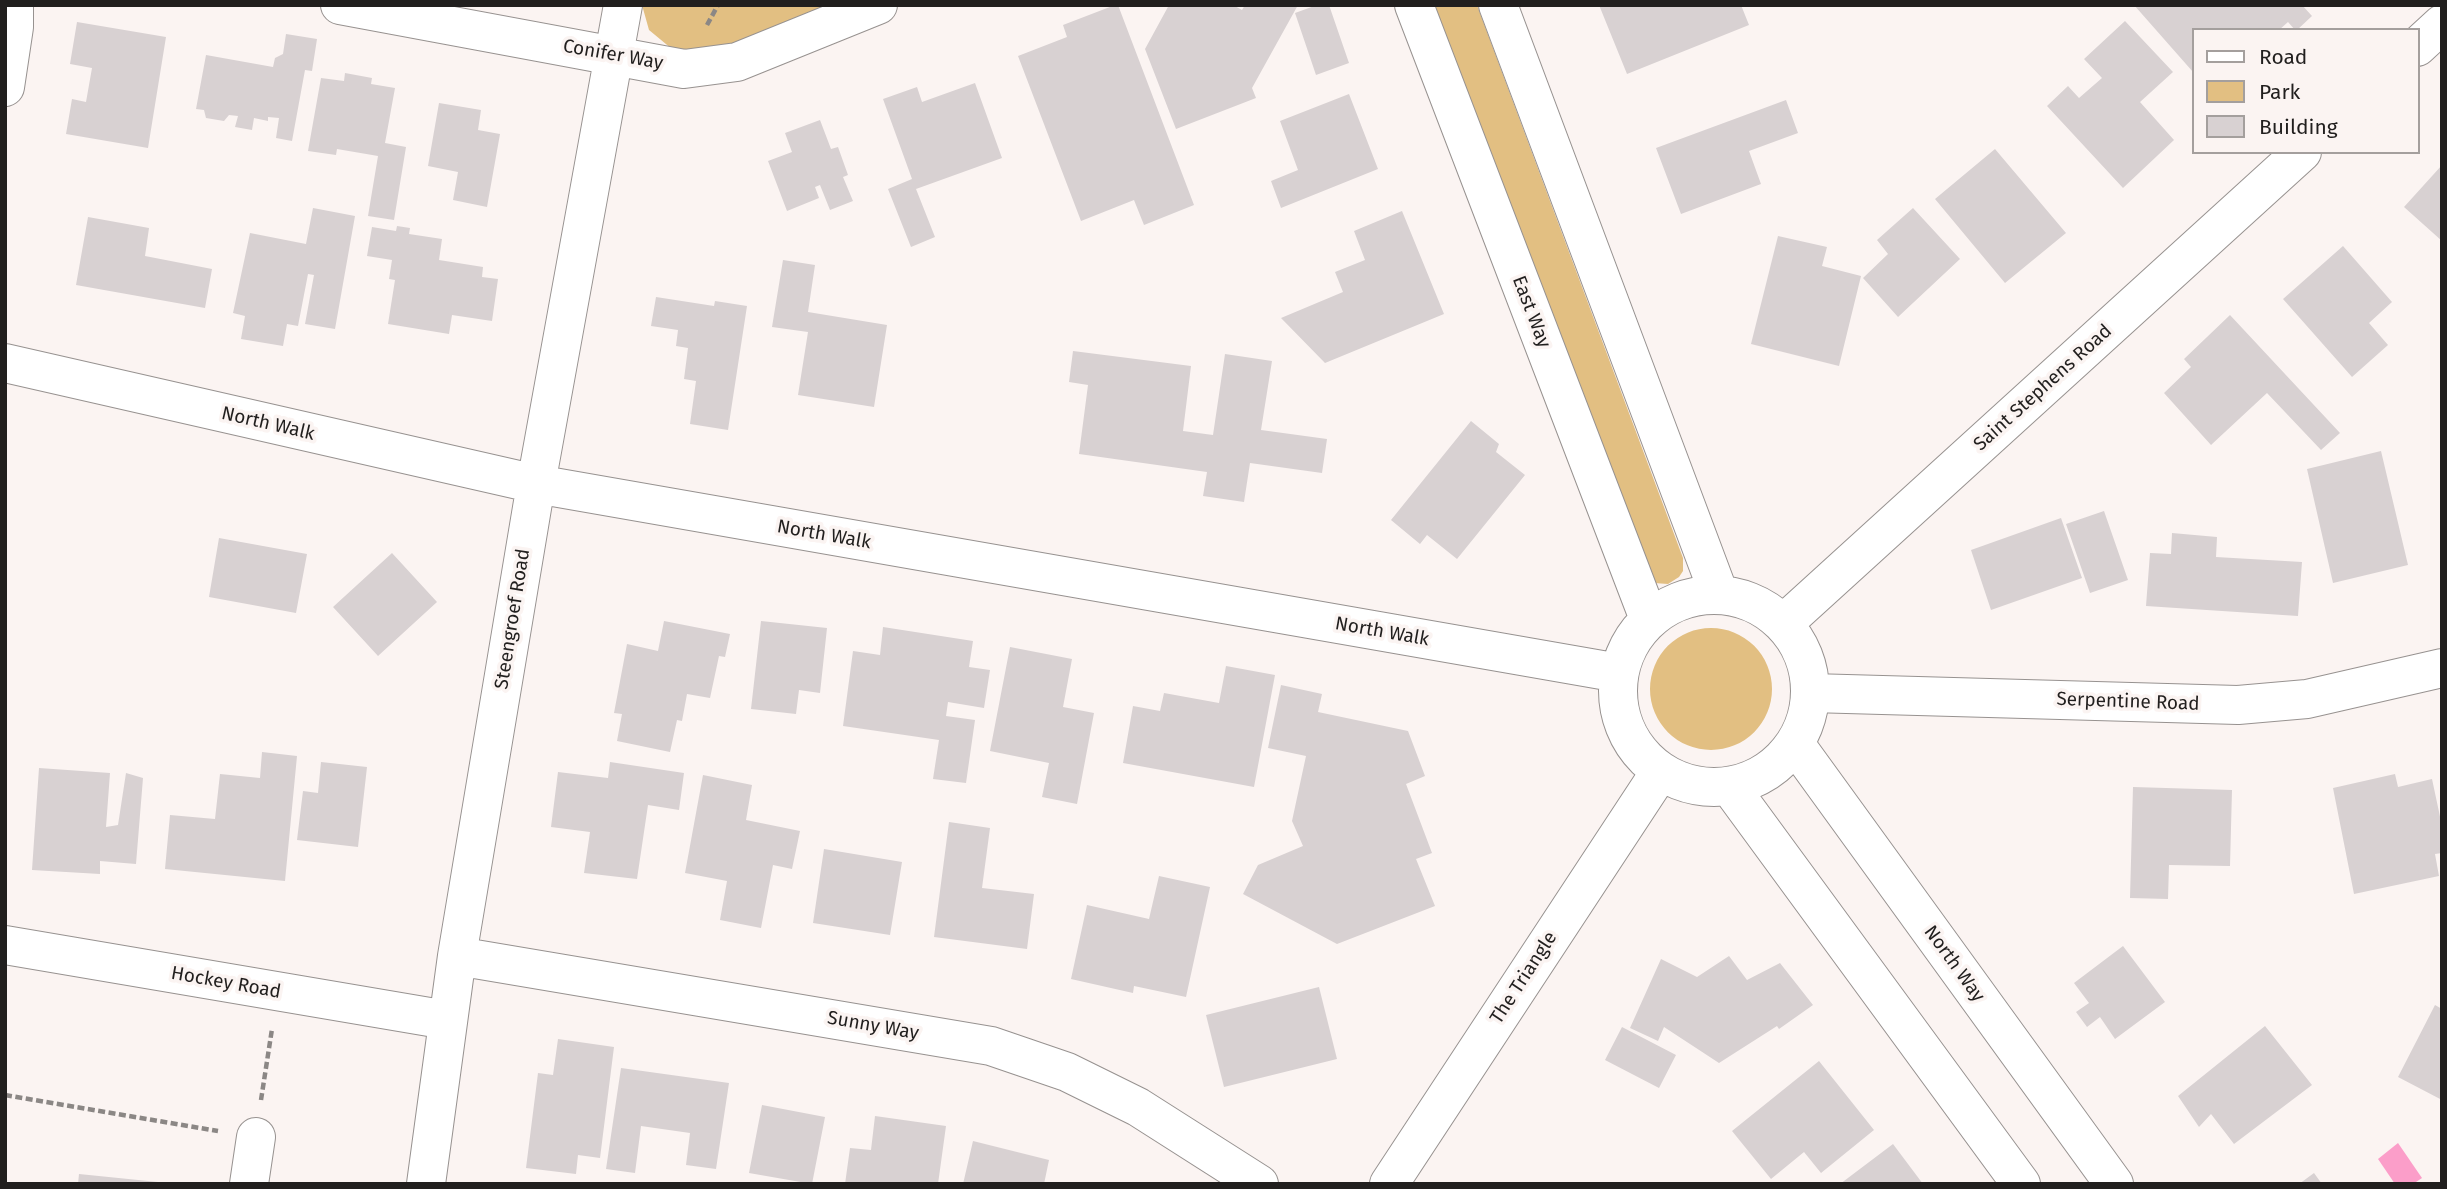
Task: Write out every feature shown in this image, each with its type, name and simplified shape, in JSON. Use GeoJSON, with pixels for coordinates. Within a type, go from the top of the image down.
{"type":"FeatureCollection","features":[{"type":"Feature","properties":{"kind":"street","name":"Conifer Way"},"geometry":{"type":"LineString","coordinates":[[340,5],[684,68],[737,62],[878,5]]}},
{"type":"Feature","properties":{"kind":"street","name":"Steengroef Road"},"geometry":{"type":"LineString","coordinates":[[426,1184],[457,956],[536,484],[623,5]]}},
{"type":"Feature","properties":{"kind":"street","name":"East Way"},"geometry":{"type":"LineString","coordinates":[[1414,5],[1649,618]]}},
{"type":"Feature","properties":{"kind":"street"},"geometry":{"type":"LineString","coordinates":[[1498,5],[1719,593]]}},
{"type":"Feature","properties":{"kind":"street"},"geometry":{"type":"LineString","coordinates":[[5,87],[11,19]]}},
{"type":"Feature","properties":{"kind":"street"},"geometry":{"type":"LineString","coordinates":[[2419,45],[2442,24]]}},
{"type":"Feature","properties":{"kind":"street","name":"Saint Stephens Road"},"geometry":{"type":"LineString","coordinates":[[1783,624],[2300,154]]}},
{"type":"Feature","properties":{"kind":"street","name":"North Walk"},"geometry":{"type":"LineString","coordinates":[[15,361],[536,484],[1619,673]]}},
{"type":"Feature","properties":{"kind":"street"},"geometry":{"type":"LineString","coordinates":[[1719,593],[1754,602],[1783,624],[1804,655],[1811,693],[1806,720],[1795,744],[1777,764],[1756,779],[1730,787],[1694,786],[1660,772],[1633,746],[1619,711],[1619,673],[1629,643],[1649,618],[1681,599],[1719,593]]}},
{"type":"Feature","properties":{"kind":"street","name":"Serpentine Road"},"geometry":{"type":"LineString","coordinates":[[1811,693],[2238,705],[2307,699],[2442,667]]}},
{"type":"Feature","properties":{"kind":"street","name":"North Way"},"geometry":{"type":"LineString","coordinates":[[1795,744],[2114,1184]]}},
{"type":"Feature","properties":{"kind":"street","name":"The Triangle"},"geometry":{"type":"LineString","coordinates":[[1389,1184],[1660,772]]}},
{"type":"Feature","properties":{"kind":"street"},"geometry":{"type":"LineString","coordinates":[[1730,787],[2021,1184]]}},
{"type":"Feature","properties":{"kind":"street","name":"Hockey Road"},"geometry":{"type":"LineString","coordinates":[[5,945],[447,1020]]}},
{"type":"Feature","properties":{"kind":"street","name":"Sunny Way"},"geometry":{"type":"LineString","coordinates":[[457,956],[991,1046],[1067,1072],[1138,1107],[1259,1184]]}},
{"type":"Feature","properties":{"kind":"street"},"geometry":{"type":"LineString","coordinates":[[249,1184],[256,1137]]}},
{"type":"Feature","properties":{"kind":"path"},"geometry":{"type":"LineString","coordinates":[[5,1095],[256,1137],[277,991]]}},
{"type":"Feature","properties":{"kind":"green space"},"geometry":{"type":"Polygon","coordinates":[[[642,5],[843,5],[711,57],[678,54],[649,30],[642,5]]]}},
{"type":"Feature","properties":{"kind":"green space"},"geometry":{"type":"Polygon","coordinates":[[[1433,5],[1477,5],[1683,558],[1683,571],[1668,584],[1654,583],[1433,5]]]}},
{"type":"Feature","properties":{"kind":"green space"},"geometry":{"type":"Polygon","coordinates":[[[1711,628],[1735,632],[1754,646],[1768,665],[1772,689],[1768,713],[1754,732],[1735,746],[1711,750],[1687,746],[1668,732],[1654,713],[1650,689],[1654,665],[1668,646],[1687,632],[1711,628]]]}},
{"type":"Feature","properties":{"kind":"shaded area"},"geometry":{"type":"Polygon","coordinates":[[[2398,1143],[2422,1178],[2413,1184],[2395,1184],[2378,1159],[2398,1143]]]}},
{"type":"Feature","properties":{"kind":"building"},"geometry":{"type":"Polygon","coordinates":[[[1118,5],[1194,205],[1144,225],[1134,200],[1081,221],[1018,56],[1067,37],[1063,25],[1118,5]]]}},
{"type":"Feature","properties":{"kind":"building"},"geometry":{"type":"Polygon","coordinates":[[[1169,5],[1233,5],[1242,10],[1245,5],[1298,5],[1252,88],[1256,98],[1176,129],[1145,49],[1169,5]]]}},
{"type":"Feature","properties":{"kind":"building"},"geometry":{"type":"Polygon","coordinates":[[[1317,5],[1329,5],[1349,63],[1316,75],[1295,13],[1317,5]]]}},
{"type":"Feature","properties":{"kind":"building"},"geometry":{"type":"Polygon","coordinates":[[[1599,5],[1741,5],[1749,25],[1627,74],[1599,5]]]}},
{"type":"Feature","properties":{"kind":"building"},"geometry":{"type":"Polygon","coordinates":[[[2134,5],[2302,5],[2312,16],[2299,28],[2293,28],[2288,22],[2281,28],[2192,28],[2192,71],[2134,5]]]}},
{"type":"Feature","properties":{"kind":"building"},"geometry":{"type":"Polygon","coordinates":[[[2125,21],[2173,72],[2140,102],[2174,140],[2123,188],[2047,106],[2068,86],[2079,98],[2102,78],[2084,59],[2125,21]]]}},
{"type":"Feature","properties":{"kind":"building"},"geometry":{"type":"Polygon","coordinates":[[[77,22],[166,37],[148,148],[66,134],[72,99],[86,102],[92,68],[70,64],[77,22]]]}},
{"type":"Feature","properties":{"kind":"building"},"geometry":{"type":"Polygon","coordinates":[[[286,34],[317,39],[312,71],[305,70],[292,141],[276,138],[279,118],[268,117],[268,121],[254,118],[252,130],[235,127],[238,116],[229,115],[224,121],[206,118],[204,110],[196,109],[206,55],[273,67],[275,58],[283,54],[286,34]]]}},
{"type":"Feature","properties":{"kind":"building"},"geometry":{"type":"Polygon","coordinates":[[[345,73],[372,78],[371,84],[395,88],[385,143],[406,147],[394,220],[368,216],[378,156],[337,149],[336,155],[308,151],[321,78],[344,81],[345,73]]]}},
{"type":"Feature","properties":{"kind":"building"},"geometry":{"type":"Polygon","coordinates":[[[975,83],[1002,158],[916,189],[935,237],[911,247],[888,189],[912,179],[883,99],[917,87],[922,102],[975,83]]]}},
{"type":"Feature","properties":{"kind":"building"},"geometry":{"type":"Polygon","coordinates":[[[1349,94],[1378,169],[1281,208],[1271,181],[1298,170],[1280,121],[1349,94]]]}},
{"type":"Feature","properties":{"kind":"building"},"geometry":{"type":"Polygon","coordinates":[[[1786,100],[1798,133],[1749,151],[1761,184],[1681,214],[1656,148],[1786,100]]]}},
{"type":"Feature","properties":{"kind":"building"},"geometry":{"type":"Polygon","coordinates":[[[439,103],[481,110],[478,130],[500,134],[487,207],[453,200],[458,172],[428,166],[439,103]]]}},
{"type":"Feature","properties":{"kind":"building"},"geometry":{"type":"Polygon","coordinates":[[[820,120],[831,149],[838,147],[848,175],[843,177],[853,201],[830,210],[820,185],[815,187],[819,198],[787,211],[768,161],[792,152],[785,133],[820,120]]]}},
{"type":"Feature","properties":{"kind":"building"},"geometry":{"type":"Polygon","coordinates":[[[1995,149],[2066,233],[2005,283],[1935,199],[1995,149]]]}},
{"type":"Feature","properties":{"kind":"building"},"geometry":{"type":"Polygon","coordinates":[[[2442,165],[2442,241],[2404,207],[2442,165]]]}},
{"type":"Feature","properties":{"kind":"building"},"geometry":{"type":"Polygon","coordinates":[[[313,208],[355,216],[335,329],[305,324],[314,275],[308,274],[298,326],[287,324],[283,346],[241,339],[245,316],[233,313],[250,233],[306,244],[313,208]]]}},
{"type":"Feature","properties":{"kind":"building"},"geometry":{"type":"Polygon","coordinates":[[[1913,208],[1960,259],[1898,317],[1863,278],[1888,254],[1877,240],[1913,208]]]}},
{"type":"Feature","properties":{"kind":"building"},"geometry":{"type":"Polygon","coordinates":[[[1402,211],[1444,314],[1325,363],[1281,318],[1343,292],[1335,272],[1365,260],[1354,231],[1402,211]]]}},
{"type":"Feature","properties":{"kind":"building"},"geometry":{"type":"Polygon","coordinates":[[[88,217],[149,228],[145,256],[212,269],[205,308],[76,285],[88,217]]]}},
{"type":"Feature","properties":{"kind":"building"},"geometry":{"type":"Polygon","coordinates":[[[397,226],[410,228],[409,234],[442,239],[439,260],[483,267],[482,277],[498,279],[492,321],[452,315],[449,334],[388,324],[395,280],[389,279],[392,260],[367,256],[372,227],[396,231],[397,226]]]}},
{"type":"Feature","properties":{"kind":"building"},"geometry":{"type":"Polygon","coordinates":[[[1778,236],[1827,247],[1822,266],[1861,276],[1839,366],[1751,344],[1778,236]]]}},
{"type":"Feature","properties":{"kind":"building"},"geometry":{"type":"Polygon","coordinates":[[[2343,246],[2392,302],[2369,323],[2388,345],[2352,377],[2283,299],[2343,246]]]}},
{"type":"Feature","properties":{"kind":"building"},"geometry":{"type":"Polygon","coordinates":[[[783,260],[815,265],[808,312],[887,325],[874,407],[798,395],[808,332],[772,327],[783,260]]]}},
{"type":"Feature","properties":{"kind":"building"},"geometry":{"type":"Polygon","coordinates":[[[656,297],[714,306],[715,301],[747,306],[728,430],[690,424],[696,381],[684,379],[688,348],[676,346],[678,330],[651,326],[656,297]]]}},
{"type":"Feature","properties":{"kind":"building"},"geometry":{"type":"Polygon","coordinates":[[[2230,315],[2340,433],[2321,450],[2267,393],[2211,445],[2164,393],[2191,367],[2184,359],[2230,315]]]}},
{"type":"Feature","properties":{"kind":"building"},"geometry":{"type":"Polygon","coordinates":[[[1073,351],[1191,366],[1183,431],[1213,435],[1225,354],[1272,361],[1261,430],[1327,439],[1322,473],[1250,463],[1244,502],[1203,496],[1207,472],[1079,454],[1088,385],[1069,382],[1073,351]]]}},
{"type":"Feature","properties":{"kind":"building"},"geometry":{"type":"Polygon","coordinates":[[[1471,421],[1499,444],[1496,452],[1525,475],[1457,559],[1427,535],[1420,544],[1391,520],[1471,421]]]}},
{"type":"Feature","properties":{"kind":"building"},"geometry":{"type":"Polygon","coordinates":[[[2381,451],[2408,565],[2333,583],[2307,469],[2381,451]]]}},
{"type":"Feature","properties":{"kind":"building"},"geometry":{"type":"Polygon","coordinates":[[[2104,511],[2128,580],[2090,593],[2066,524],[2104,511]]]}},
{"type":"Feature","properties":{"kind":"building"},"geometry":{"type":"Polygon","coordinates":[[[2061,518],[2082,578],[1991,610],[1971,550],[2061,518]]]}},
{"type":"Feature","properties":{"kind":"building"},"geometry":{"type":"Polygon","coordinates":[[[2172,533],[2217,537],[2216,557],[2302,562],[2298,616],[2146,606],[2150,553],[2171,554],[2172,533]]]}},
{"type":"Feature","properties":{"kind":"building"},"geometry":{"type":"Polygon","coordinates":[[[219,538],[307,554],[296,613],[209,597],[219,538]]]}},
{"type":"Feature","properties":{"kind":"building"},"geometry":{"type":"Polygon","coordinates":[[[392,553],[437,602],[378,656],[333,607],[392,553]]]}},
{"type":"Feature","properties":{"kind":"building"},"geometry":{"type":"Polygon","coordinates":[[[664,621],[730,634],[725,657],[719,656],[710,698],[687,694],[682,721],[677,720],[670,752],[617,741],[622,714],[614,713],[627,644],[658,651],[664,621]]]}},
{"type":"Feature","properties":{"kind":"building"},"geometry":{"type":"Polygon","coordinates":[[[761,621],[827,628],[820,693],[799,690],[796,714],[751,709],[761,621]]]}},
{"type":"Feature","properties":{"kind":"building"},"geometry":{"type":"Polygon","coordinates":[[[883,627],[973,641],[969,667],[990,670],[984,708],[948,702],[946,716],[975,720],[966,783],[933,779],[939,740],[843,726],[853,651],[880,655],[883,627]]]}},
{"type":"Feature","properties":{"kind":"building"},"geometry":{"type":"Polygon","coordinates":[[[1010,647],[1072,659],[1063,707],[1094,713],[1077,804],[1042,797],[1049,763],[990,751],[1010,647]]]}},
{"type":"Feature","properties":{"kind":"building"},"geometry":{"type":"Polygon","coordinates":[[[1226,666],[1275,675],[1254,787],[1123,763],[1133,706],[1160,711],[1164,693],[1219,703],[1226,666]]]}},
{"type":"Feature","properties":{"kind":"building"},"geometry":{"type":"Polygon","coordinates":[[[1281,685],[1322,694],[1318,712],[1408,731],[1425,776],[1406,784],[1432,853],[1416,859],[1435,906],[1337,944],[1243,894],[1258,865],[1303,846],[1292,821],[1306,756],[1268,748],[1281,685]]]}},
{"type":"Feature","properties":{"kind":"building"},"geometry":{"type":"Polygon","coordinates":[[[262,752],[297,756],[285,881],[165,869],[170,815],[215,819],[220,774],[260,778],[262,752]]]}},
{"type":"Feature","properties":{"kind":"building"},"geometry":{"type":"Polygon","coordinates":[[[321,762],[367,767],[358,847],[297,840],[303,791],[318,793],[321,762]]]}},
{"type":"Feature","properties":{"kind":"building"},"geometry":{"type":"Polygon","coordinates":[[[610,762],[684,773],[679,810],[648,805],[637,879],[584,873],[590,832],[551,827],[558,772],[608,778],[610,762]]]}},
{"type":"Feature","properties":{"kind":"building"},"geometry":{"type":"Polygon","coordinates":[[[39,768],[110,773],[106,827],[118,825],[126,773],[143,778],[136,864],[100,861],[100,874],[32,870],[39,768]]]}},
{"type":"Feature","properties":{"kind":"building"},"geometry":{"type":"Polygon","coordinates":[[[2395,774],[2398,787],[2432,779],[2442,826],[2442,853],[2435,854],[2439,876],[2354,894],[2333,788],[2395,774]]]}},
{"type":"Feature","properties":{"kind":"building"},"geometry":{"type":"Polygon","coordinates":[[[703,775],[752,785],[746,820],[800,831],[792,869],[773,865],[761,928],[720,920],[727,881],[685,873],[703,775]]]}},
{"type":"Feature","properties":{"kind":"building"},"geometry":{"type":"Polygon","coordinates":[[[2133,787],[2232,790],[2230,866],[2169,865],[2168,899],[2130,898],[2133,787]]]}},
{"type":"Feature","properties":{"kind":"building"},"geometry":{"type":"Polygon","coordinates":[[[949,822],[990,828],[982,888],[1034,894],[1027,949],[934,937],[949,822]]]}},
{"type":"Feature","properties":{"kind":"building"},"geometry":{"type":"Polygon","coordinates":[[[824,849],[902,862],[890,935],[813,923],[824,849]]]}},
{"type":"Feature","properties":{"kind":"building"},"geometry":{"type":"Polygon","coordinates":[[[1159,876],[1210,887],[1186,997],[1134,986],[1133,993],[1071,979],[1087,905],[1149,919],[1159,876]]]}},
{"type":"Feature","properties":{"kind":"building"},"geometry":{"type":"Polygon","coordinates":[[[2123,946],[2165,1002],[2115,1039],[2100,1017],[2087,1027],[2076,1012],[2089,1003],[2074,983],[2123,946]]]}},
{"type":"Feature","properties":{"kind":"building"},"geometry":{"type":"Polygon","coordinates":[[[1729,956],[1747,980],[1780,963],[1813,1005],[1779,1029],[1777,1026],[1719,1063],[1664,1027],[1658,1041],[1630,1028],[1661,959],[1697,977],[1729,956]]]}},
{"type":"Feature","properties":{"kind":"building"},"geometry":{"type":"Polygon","coordinates":[[[1319,987],[1337,1059],[1224,1087],[1206,1015],[1319,987]]]}},
{"type":"Feature","properties":{"kind":"building"},"geometry":{"type":"Polygon","coordinates":[[[2435,1005],[2442,1009],[2442,1100],[2398,1077],[2435,1005]]]}},
{"type":"Feature","properties":{"kind":"building"},"geometry":{"type":"Polygon","coordinates":[[[2265,1026],[2312,1085],[2234,1144],[2211,1114],[2199,1127],[2178,1096],[2265,1026]]]}},
{"type":"Feature","properties":{"kind":"building"},"geometry":{"type":"Polygon","coordinates":[[[1622,1027],[1676,1055],[1659,1088],[1605,1060],[1622,1027]]]}},
{"type":"Feature","properties":{"kind":"building"},"geometry":{"type":"Polygon","coordinates":[[[558,1039],[614,1047],[600,1158],[578,1155],[576,1174],[526,1168],[538,1073],[553,1075],[558,1039]]]}},
{"type":"Feature","properties":{"kind":"building"},"geometry":{"type":"Polygon","coordinates":[[[1819,1061],[1874,1130],[1821,1173],[1804,1152],[1771,1179],[1732,1131],[1819,1061]]]}},
{"type":"Feature","properties":{"kind":"building"},"geometry":{"type":"Polygon","coordinates":[[[621,1068],[729,1083],[716,1169],[686,1165],[690,1133],[641,1126],[635,1173],[606,1169],[621,1068]]]}},
{"type":"Feature","properties":{"kind":"building"},"geometry":{"type":"Polygon","coordinates":[[[762,1105],[825,1117],[812,1184],[749,1173],[762,1105]]]}},
{"type":"Feature","properties":{"kind":"building"},"geometry":{"type":"Polygon","coordinates":[[[875,1116],[946,1126],[938,1184],[845,1184],[850,1148],[871,1150],[875,1116]]]}},
{"type":"Feature","properties":{"kind":"building"},"geometry":{"type":"Polygon","coordinates":[[[973,1141],[1049,1160],[1044,1184],[963,1184],[973,1141]]]}},
{"type":"Feature","properties":{"kind":"building"},"geometry":{"type":"Polygon","coordinates":[[[1893,1144],[1923,1184],[1840,1184],[1893,1144]]]}},
{"type":"Feature","properties":{"kind":"building"},"geometry":{"type":"Polygon","coordinates":[[[2314,1173],[2322,1184],[2299,1184],[2314,1173]]]}},
{"type":"Feature","properties":{"kind":"building"},"geometry":{"type":"Polygon","coordinates":[[[79,1174],[158,1182],[158,1184],[78,1184],[79,1174]]]}}]}
